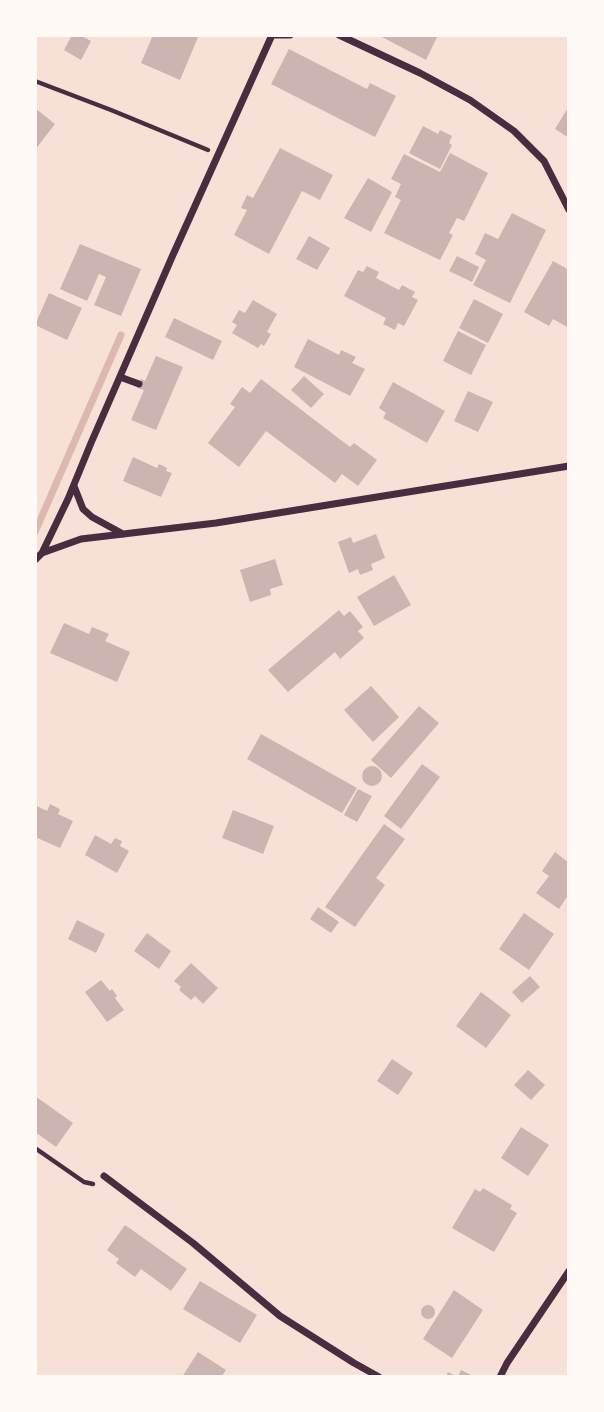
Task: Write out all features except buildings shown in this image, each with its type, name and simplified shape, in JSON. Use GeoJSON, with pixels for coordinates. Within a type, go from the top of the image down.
{"type":"FeatureCollection","features":[{"type":"Feature","properties":{"kind":"street"},"geometry":{"type":"LineString","coordinates":[[35,560],[74,485],[233,118],[273,35],[290,35]]}},
{"type":"Feature","properties":{"kind":"street"},"geometry":{"type":"LineString","coordinates":[[339,35],[470,100],[514,131],[544,161],[569,210]]}},
{"type":"Feature","properties":{"kind":"street"},"geometry":{"type":"LineString","coordinates":[[120,377],[139,384]]}},
{"type":"Feature","properties":{"kind":"street"},"geometry":{"type":"LineString","coordinates":[[41,553],[80,539],[216,523],[569,466]]}},
{"type":"Feature","properties":{"kind":"street"},"geometry":{"type":"LineString","coordinates":[[74,485],[83,509],[92,517],[124,534]]}},
{"type":"Feature","properties":{"kind":"street"},"geometry":{"type":"LineString","coordinates":[[104,1176],[193,1243],[281,1316],[379,1377]]}},
{"type":"Feature","properties":{"kind":"street"},"geometry":{"type":"LineString","coordinates":[[500,1377],[506,1363],[569,1271]]}},
{"type":"Feature","properties":{"kind":"path"},"geometry":{"type":"LineString","coordinates":[[35,81],[219,154]]}},
{"type":"Feature","properties":{"kind":"path"},"geometry":{"type":"LineString","coordinates":[[35,1148],[83,1182],[122,1189]]}},
{"type":"Feature","properties":{"kind":"waterway"},"geometry":{"type":"LineString","coordinates":[[35,532],[121,335]]}}]}
